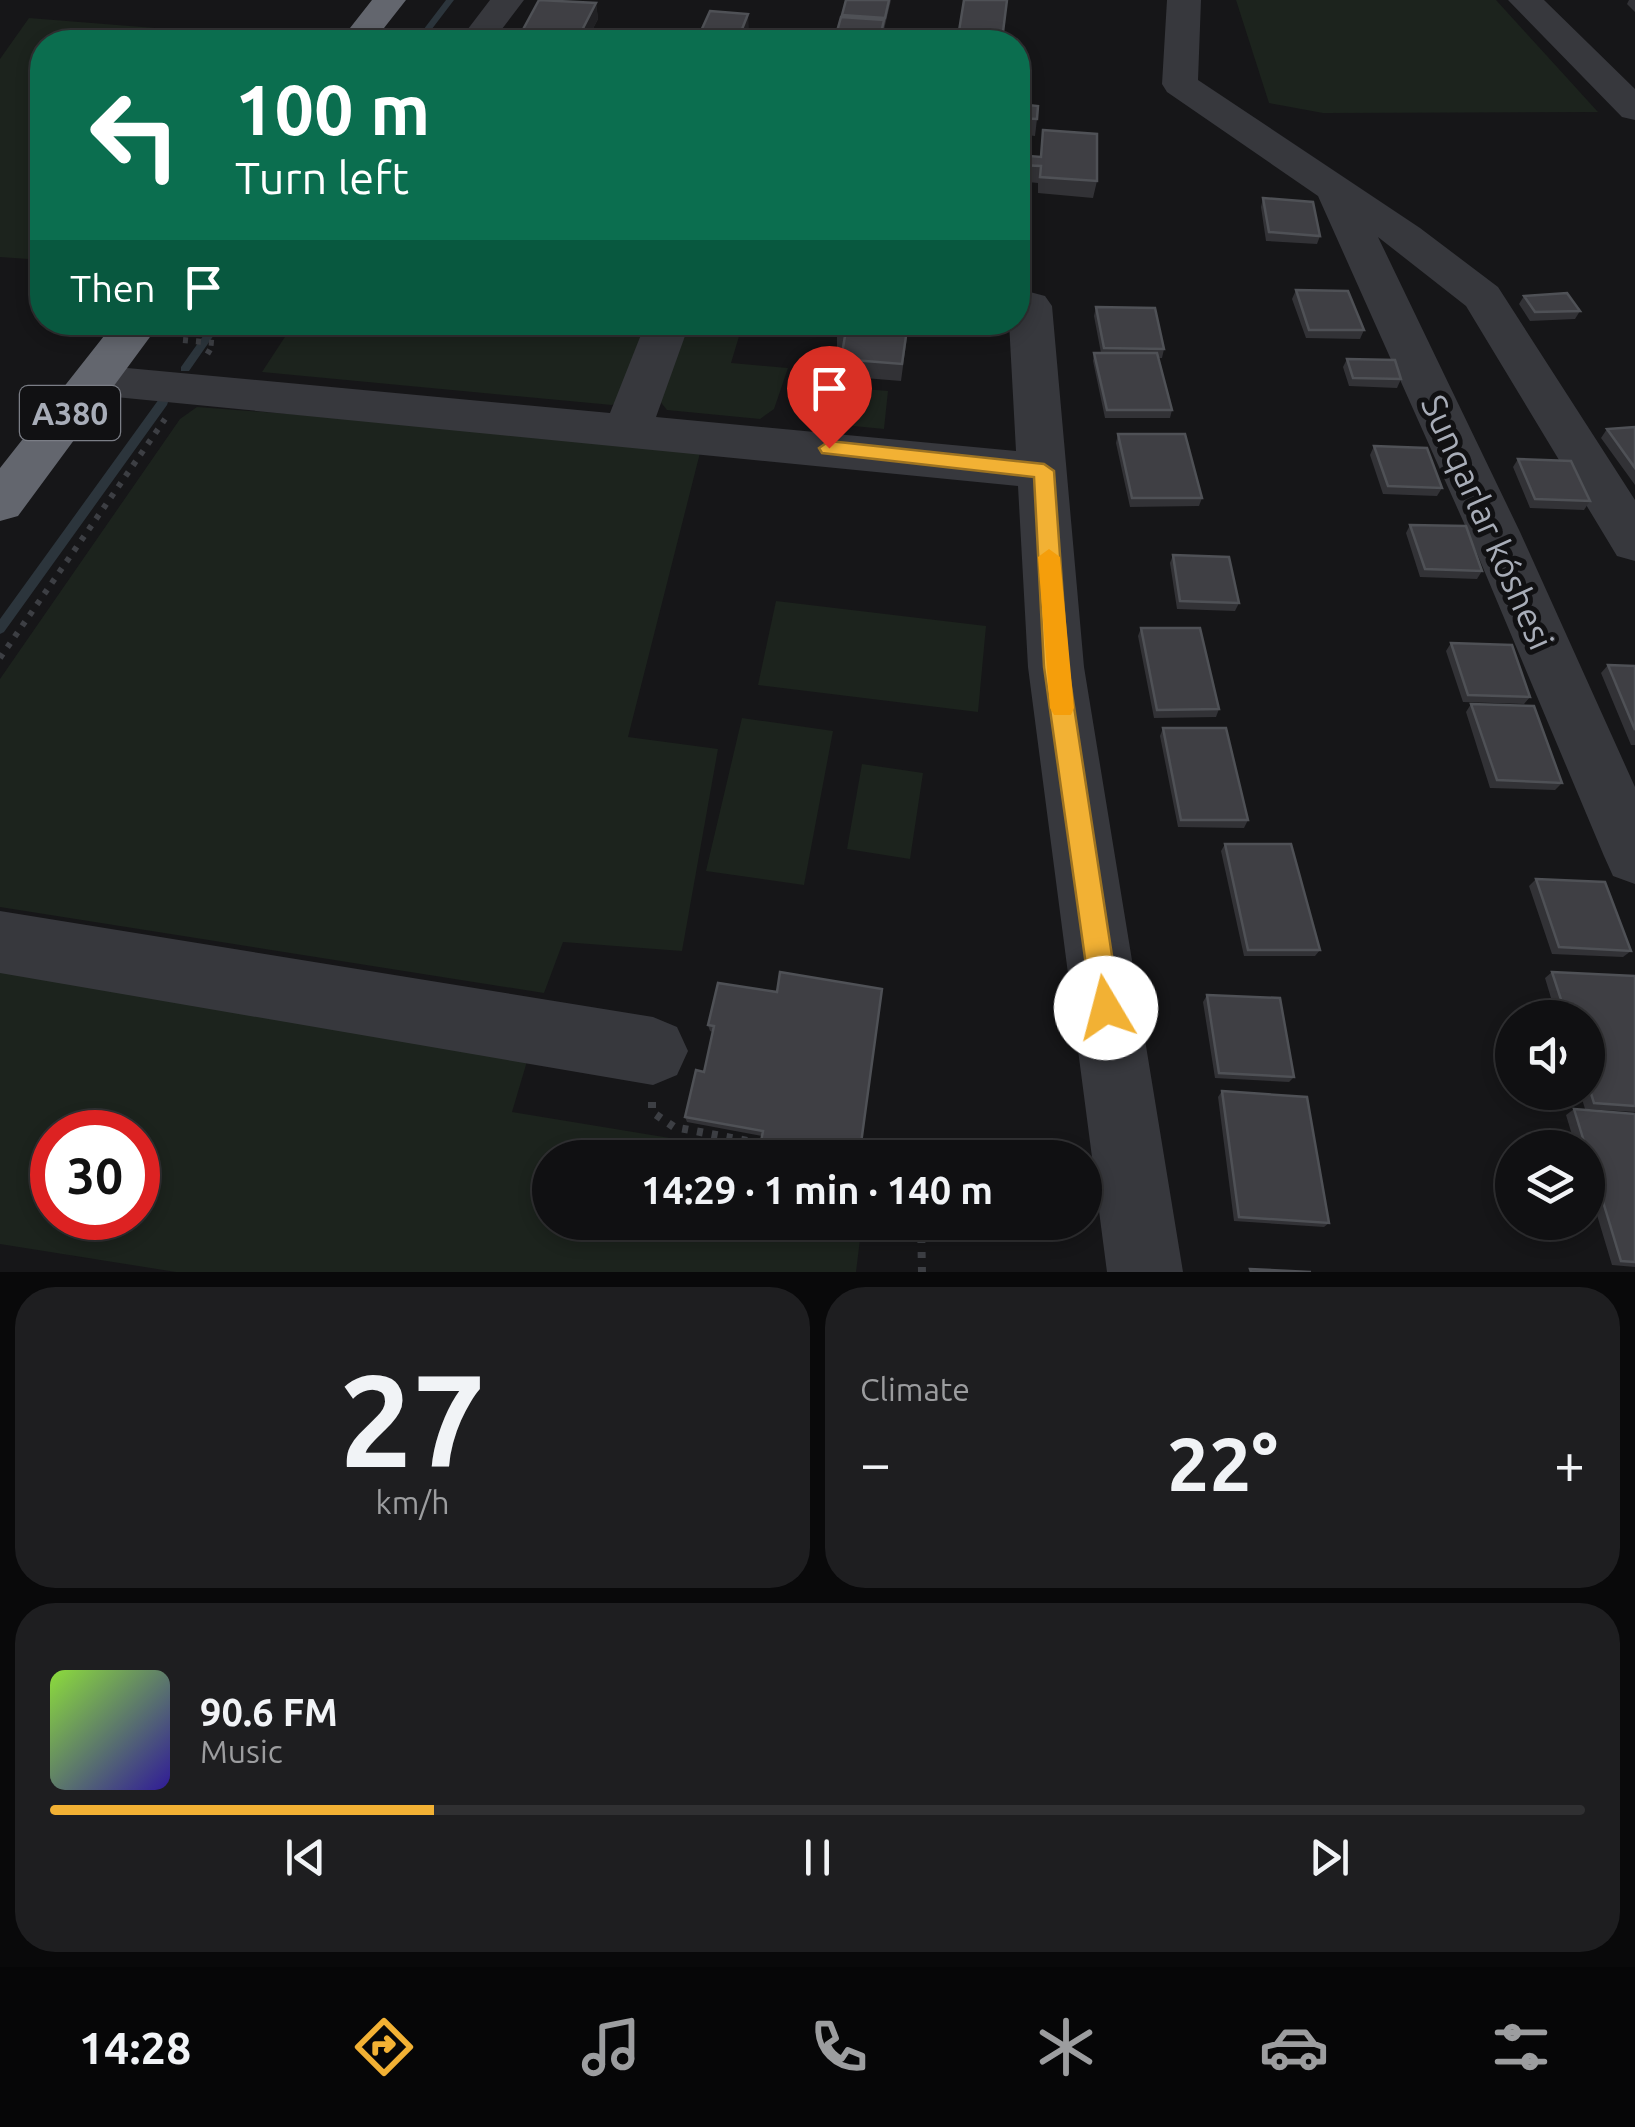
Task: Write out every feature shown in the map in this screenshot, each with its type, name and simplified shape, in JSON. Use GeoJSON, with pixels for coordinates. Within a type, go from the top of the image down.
{"type":"FeatureCollection","features":[{"type":"Feature","properties":{"kind":"highway"},"geometry":{"type":"LineString","coordinates":[[365,30],[389,0]]}},
{"type":"Feature","properties":{"kind":"highway","name":"A380"},"geometry":{"type":"LineString","coordinates":[[0,503],[129,335]]}},
{"type":"Feature","properties":{"kind":"street"},"geometry":{"type":"LineString","coordinates":[[484,30],[507,0]]}},
{"type":"Feature","properties":{"kind":"street"},"geometry":{"type":"LineString","coordinates":[[1184,0],[1180,84],[1483,296],[1635,542]]}},
{"type":"Feature","properties":{"kind":"street"},"geometry":{"type":"LineString","coordinates":[[1525,0],[1635,109]]}},
{"type":"Feature","properties":{"kind":"street","name":"Sunqarlar kóshesi"},"geometry":{"type":"LineString","coordinates":[[1336,190],[1487,515],[1635,856]]}},
{"type":"Feature","properties":{"kind":"street"},"geometry":{"type":"LineString","coordinates":[[1030,306],[1056,667],[1146,1272]]}},
{"type":"Feature","properties":{"kind":"street"},"geometry":{"type":"LineString","coordinates":[[628,428],[663,335]]}},
{"type":"Feature","properties":{"kind":"street"},"geometry":{"type":"LineString","coordinates":[[94,380],[628,428],[1044,471]]}},
{"type":"Feature","properties":{"kind":"street"},"geometry":{"type":"LineString","coordinates":[[0,942],[653,1051]]}},
{"type":"Feature","properties":{"kind":"path"},"geometry":{"type":"LineString","coordinates":[[183,340],[214,343]]}},
{"type":"Feature","properties":{"kind":"path"},"geometry":{"type":"LineString","coordinates":[[0,658],[186,390]]}},
{"type":"Feature","properties":{"kind":"path"},"geometry":{"type":"LineString","coordinates":[[653,1051],[652,1112],[674,1127],[742,1140]]}},
{"type":"Feature","properties":{"kind":"path"},"geometry":{"type":"LineString","coordinates":[[921,1240],[922,1272]]}},
{"type":"Feature","properties":{"kind":"shaded area"},"geometry":{"type":"Polygon","coordinates":[[[1236,0],[1496,0],[1598,112],[1323,113],[1269,103],[1236,0]]]}},
{"type":"Feature","properties":{"kind":"shaded area"},"geometry":{"type":"Polygon","coordinates":[[[29,18],[180,30],[30,30],[30,259],[0,257],[0,59],[29,18]]]}},
{"type":"Feature","properties":{"kind":"shaded area"},"geometry":{"type":"Polygon","coordinates":[[[286,335],[649,335],[626,396],[612,405],[262,372],[286,335]]]}},
{"type":"Feature","properties":{"kind":"shaded area"},"geometry":{"type":"Polygon","coordinates":[[[682,335],[739,335],[731,363],[788,368],[774,409],[760,419],[667,410],[659,400],[682,335]]]}},
{"type":"Feature","properties":{"kind":"shaded area"},"geometry":{"type":"Polygon","coordinates":[[[818,385],[888,391],[884,429],[813,422],[809,412],[818,385]]]}},
{"type":"Feature","properties":{"kind":"shaded area"},"geometry":{"type":"Polygon","coordinates":[[[197,407],[702,445],[628,737],[718,749],[682,951],[563,942],[544,993],[0,907],[0,679],[180,419],[197,407]]]}},
{"type":"Feature","properties":{"kind":"shaded area"},"geometry":{"type":"Polygon","coordinates":[[[776,601],[986,626],[978,712],[758,685],[776,601]]]}},
{"type":"Feature","properties":{"kind":"shaded area"},"geometry":{"type":"Polygon","coordinates":[[[742,718],[833,731],[804,885],[706,871],[742,718]]]}},
{"type":"Feature","properties":{"kind":"shaded area"},"geometry":{"type":"Polygon","coordinates":[[[862,764],[923,773],[910,859],[847,849],[862,764]]]}},
{"type":"Feature","properties":{"kind":"shaded area"},"geometry":{"type":"Polygon","coordinates":[[[0,971],[528,1058],[512,1112],[682,1140],[532,1140],[532,1240],[860,1240],[856,1272],[176,1272],[0,1244],[0,971]]]}},
{"type":"Feature","properties":{"kind":"building"},"geometry":{"type":"Polygon","coordinates":[[[539,0],[596,3],[582,30],[523,30],[539,0]]]}},
{"type":"Feature","properties":{"kind":"building"},"geometry":{"type":"Polygon","coordinates":[[[846,0],[889,0],[885,18],[842,15],[846,0]]]}},
{"type":"Feature","properties":{"kind":"building"},"geometry":{"type":"Polygon","coordinates":[[[964,0],[1007,0],[1003,30],[959,30],[964,0]]]}},
{"type":"Feature","properties":{"kind":"building"},"geometry":{"type":"Polygon","coordinates":[[[710,11],[748,14],[742,30],[701,30],[710,11]]]}},
{"type":"Feature","properties":{"kind":"building"},"geometry":{"type":"Polygon","coordinates":[[[841,17],[884,20],[882,30],[837,30],[841,17]]]}},
{"type":"Feature","properties":{"kind":"building"},"geometry":{"type":"Polygon","coordinates":[[[1030,105],[1038,106],[1037,119],[1030,119],[1030,105]]]}},
{"type":"Feature","properties":{"kind":"building"},"geometry":{"type":"Polygon","coordinates":[[[1043,130],[1097,134],[1097,181],[1040,177],[1041,166],[1030,166],[1030,156],[1041,157],[1043,130]]]}},
{"type":"Feature","properties":{"kind":"building"},"geometry":{"type":"Polygon","coordinates":[[[1263,198],[1313,202],[1320,236],[1269,232],[1263,198]]]}},
{"type":"Feature","properties":{"kind":"building"},"geometry":{"type":"Polygon","coordinates":[[[1296,290],[1348,291],[1364,330],[1309,330],[1296,290]]]}},
{"type":"Feature","properties":{"kind":"building"},"geometry":{"type":"Polygon","coordinates":[[[1567,293],[1580,311],[1535,312],[1524,296],[1567,293]]]}},
{"type":"Feature","properties":{"kind":"building"},"geometry":{"type":"Polygon","coordinates":[[[1096,307],[1155,308],[1164,349],[1104,348],[1096,307]]]}},
{"type":"Feature","properties":{"kind":"building"},"geometry":{"type":"Polygon","coordinates":[[[837,335],[906,335],[902,364],[841,359],[845,336],[837,335]]]}},
{"type":"Feature","properties":{"kind":"building"},"geometry":{"type":"Polygon","coordinates":[[[1094,353],[1157,353],[1172,410],[1107,410],[1094,353]]]}},
{"type":"Feature","properties":{"kind":"building"},"geometry":{"type":"Polygon","coordinates":[[[1347,359],[1395,360],[1401,379],[1353,378],[1347,359]]]}},
{"type":"Feature","properties":{"kind":"building"},"geometry":{"type":"Polygon","coordinates":[[[1635,427],[1635,468],[1607,429],[1635,427]]]}},
{"type":"Feature","properties":{"kind":"building"},"geometry":{"type":"Polygon","coordinates":[[[1118,434],[1185,434],[1202,498],[1132,498],[1118,434]]]}},
{"type":"Feature","properties":{"kind":"building"},"geometry":{"type":"Polygon","coordinates":[[[1374,446],[1427,448],[1442,488],[1388,486],[1374,446]]]}},
{"type":"Feature","properties":{"kind":"building"},"geometry":{"type":"Polygon","coordinates":[[[1518,459],[1571,461],[1590,501],[1535,499],[1518,459]]]}},
{"type":"Feature","properties":{"kind":"building"},"geometry":{"type":"Polygon","coordinates":[[[1410,525],[1466,526],[1482,571],[1425,569],[1410,525]]]}},
{"type":"Feature","properties":{"kind":"building"},"geometry":{"type":"Polygon","coordinates":[[[1173,555],[1229,557],[1239,603],[1180,601],[1173,555]]]}},
{"type":"Feature","properties":{"kind":"building"},"geometry":{"type":"Polygon","coordinates":[[[1141,628],[1200,628],[1219,709],[1157,710],[1141,628]]]}},
{"type":"Feature","properties":{"kind":"building"},"geometry":{"type":"Polygon","coordinates":[[[1451,643],[1512,645],[1530,697],[1468,695],[1451,643]]]}},
{"type":"Feature","properties":{"kind":"building"},"geometry":{"type":"Polygon","coordinates":[[[1608,665],[1635,666],[1635,730],[1608,665]]]}},
{"type":"Feature","properties":{"kind":"building"},"geometry":{"type":"Polygon","coordinates":[[[1471,704],[1534,706],[1562,783],[1497,780],[1471,704]]]}},
{"type":"Feature","properties":{"kind":"building"},"geometry":{"type":"Polygon","coordinates":[[[1163,728],[1226,728],[1248,820],[1181,820],[1163,728]]]}},
{"type":"Feature","properties":{"kind":"building"},"geometry":{"type":"Polygon","coordinates":[[[1225,844],[1291,844],[1320,950],[1248,950],[1225,844]]]}},
{"type":"Feature","properties":{"kind":"building"},"geometry":{"type":"Polygon","coordinates":[[[1536,879],[1605,882],[1631,951],[1559,947],[1536,879]]]}},
{"type":"Feature","properties":{"kind":"building"},"geometry":{"type":"Polygon","coordinates":[[[780,972],[882,989],[861,1140],[761,1140],[763,1131],[685,1117],[696,1070],[704,1072],[714,1026],[708,1025],[718,983],[777,992],[780,972]]]}},
{"type":"Feature","properties":{"kind":"building"},"geometry":{"type":"Polygon","coordinates":[[[1552,972],[1635,976],[1635,1106],[1605,1104],[1605,1000],[1561,1000],[1552,972]]]}},
{"type":"Feature","properties":{"kind":"building"},"geometry":{"type":"Polygon","coordinates":[[[1207,995],[1280,998],[1294,1077],[1219,1073],[1207,995]]]}},
{"type":"Feature","properties":{"kind":"building"},"geometry":{"type":"Polygon","coordinates":[[[1222,1091],[1307,1097],[1329,1223],[1239,1217],[1222,1091]]]}},
{"type":"Feature","properties":{"kind":"building"},"geometry":{"type":"Polygon","coordinates":[[[1574,1110],[1635,1114],[1635,1262],[1621,1261],[1605,1208],[1605,1130],[1580,1130],[1574,1110]]]}},
{"type":"Feature","properties":{"kind":"building"},"geometry":{"type":"Polygon","coordinates":[[[1250,1269],[1311,1272],[1251,1272],[1250,1269]]]}},
{"type":"Feature","properties":{"kind":"waterway"},"geometry":{"type":"LineString","coordinates":[[427,30],[450,0]]}},
{"type":"Feature","properties":{"kind":"waterway"},"geometry":{"type":"LineString","coordinates":[[185,369],[209,335]]}},
{"type":"Feature","properties":{"kind":"waterway"},"geometry":{"type":"LineString","coordinates":[[0,629],[163,402]]}},
{"type":"Feature","properties":{"kind":"slow traffic"},"geometry":{"type":"LineString","coordinates":[[1049,557],[1062,708]]}},
{"type":"Feature","properties":{"kind":"route"},"geometry":{"type":"LineString","coordinates":[[829,448],[1044,471],[1056,667],[1106,1008]]}}]}
